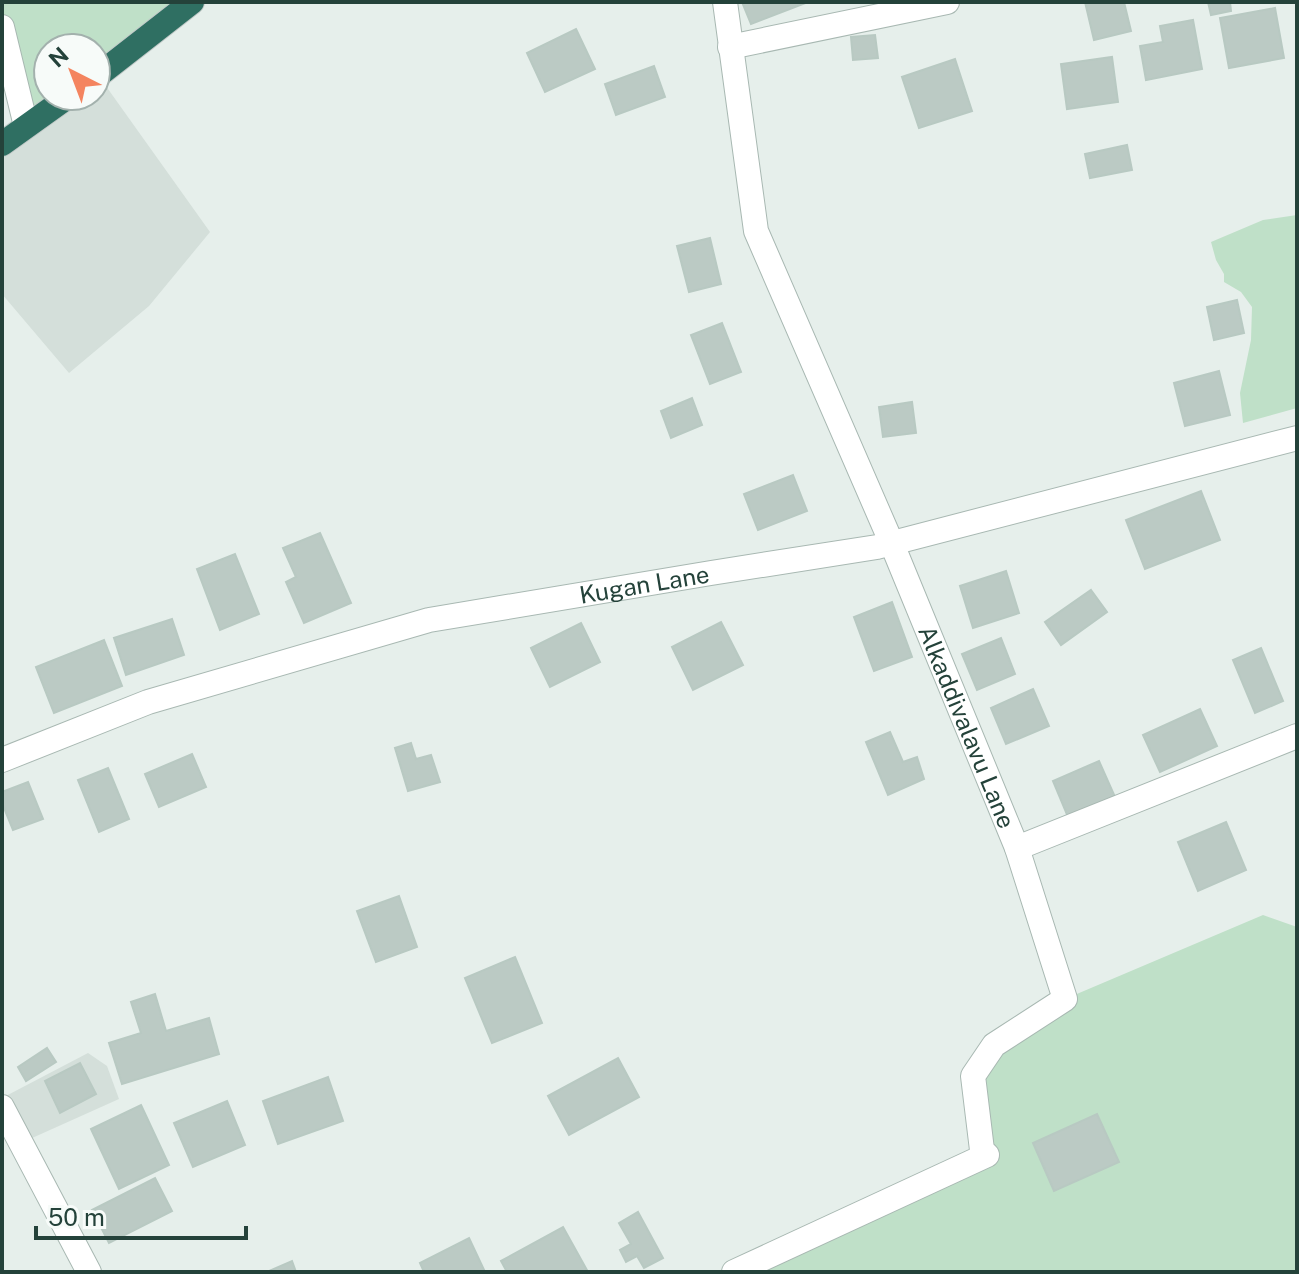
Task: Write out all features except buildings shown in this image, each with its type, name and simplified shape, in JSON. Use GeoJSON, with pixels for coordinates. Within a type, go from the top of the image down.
{"type":"FeatureCollection","features":[{"type":"Feature","properties":{"kind":"highway"},"geometry":{"type":"LineString","coordinates":[[112,64],[192,2]]}},
{"type":"Feature","properties":{"kind":"highway"},"geometry":{"type":"LineString","coordinates":[[2,144],[46,112]]}},
{"type":"Feature","properties":{"kind":"street","name":"Alkaddivalavu Lane"},"geometry":{"type":"LineString","coordinates":[[725,2],[756,231],[892,544],[1017,848],[1065,999],[994,1045],[973,1076],[982,1150],[987,1155],[734,1272]]}},
{"type":"Feature","properties":{"kind":"street"},"geometry":{"type":"LineString","coordinates":[[730,47],[947,2]]}},
{"type":"Feature","properties":{"kind":"street"},"geometry":{"type":"LineString","coordinates":[[2,27],[26,126]]}},
{"type":"Feature","properties":{"kind":"street","name":"Kugan Lane"},"geometry":{"type":"LineString","coordinates":[[2,760],[148,702],[429,620],[892,544],[1297,438]]}},
{"type":"Feature","properties":{"kind":"street"},"geometry":{"type":"LineString","coordinates":[[1017,848],[1297,736]]}},
{"type":"Feature","properties":{"kind":"street"},"geometry":{"type":"LineString","coordinates":[[2,1107],[89,1272]]}},
{"type":"Feature","properties":{"kind":"shaded area"},"geometry":{"type":"Polygon","coordinates":[[[112,95],[210,232],[149,306],[69,373],[2,294],[2,144],[47,112],[112,112],[112,95]]]}},
{"type":"Feature","properties":{"kind":"shaded area"},"geometry":{"type":"Polygon","coordinates":[[[88,1053],[107,1066],[119,1099],[21,1143],[2,1098],[88,1053]]]}},
{"type":"Feature","properties":{"kind":"green space"},"geometry":{"type":"Polygon","coordinates":[[[2,2],[192,2],[112,64],[112,32],[32,32],[32,112],[46,112],[26,126],[2,27],[2,2]]]}},
{"type":"Feature","properties":{"kind":"green space"},"geometry":{"type":"Polygon","coordinates":[[[1297,215],[1297,408],[1243,423],[1240,393],[1251,340],[1252,307],[1241,292],[1224,282],[1224,274],[1211,242],[1263,220],[1297,215]]]}},
{"type":"Feature","properties":{"kind":"green space"},"geometry":{"type":"Polygon","coordinates":[[[1263,915],[1297,927],[1297,1272],[734,1272],[986,1155],[973,1076],[1065,999],[1263,915]]]}}]}
